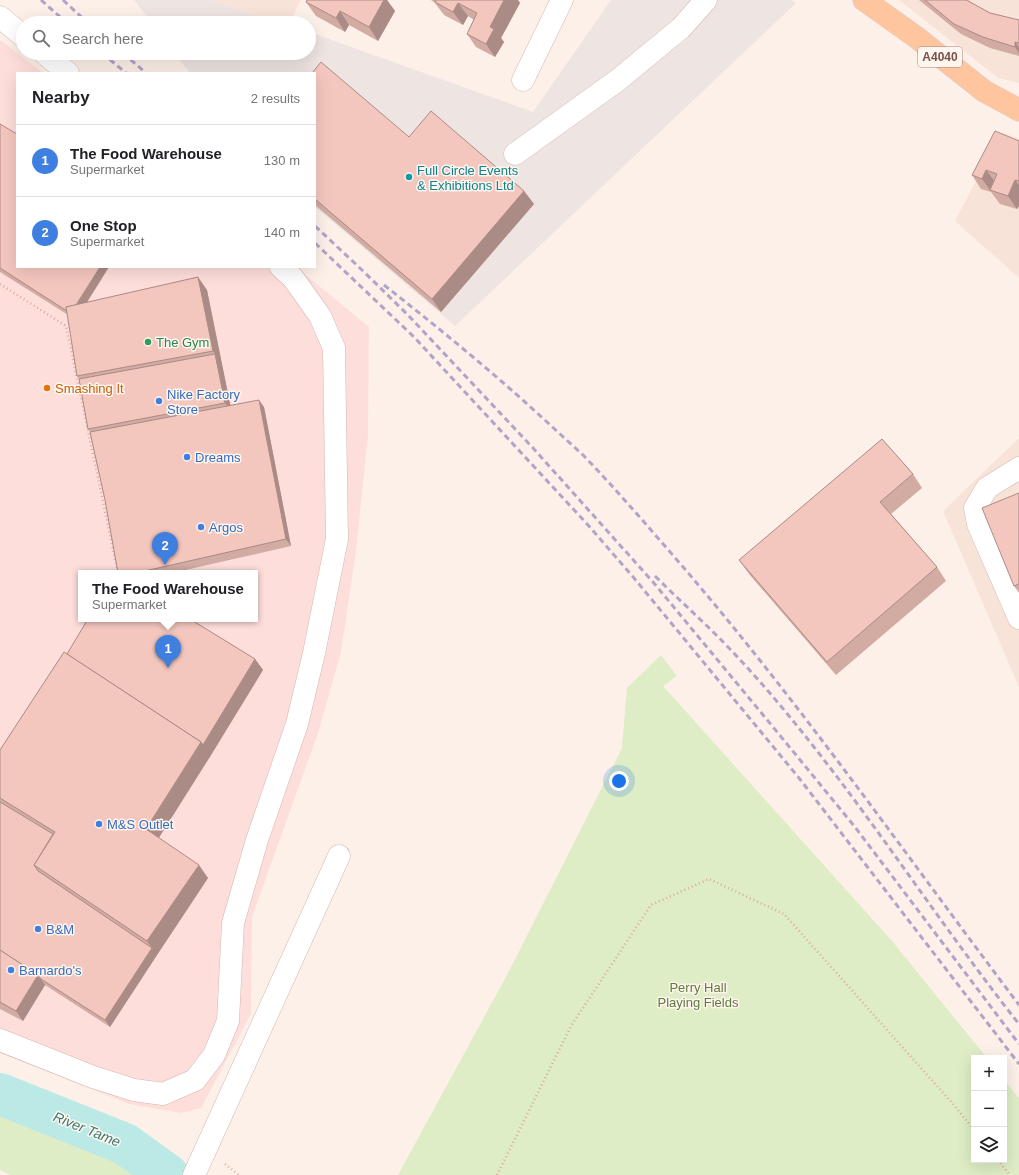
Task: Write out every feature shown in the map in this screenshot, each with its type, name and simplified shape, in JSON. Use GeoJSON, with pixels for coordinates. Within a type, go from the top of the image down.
{"type":"FeatureCollection","features":[{"type":"Feature","properties":{"kind":"main road","name":"A4040"},"geometry":{"type":"LineString","coordinates":[[864,0],[916,37],[984,91],[1019,110]]}},
{"type":"Feature","properties":{"kind":"street"},"geometry":{"type":"LineString","coordinates":[[523,80],[562,0]]}},
{"type":"Feature","properties":{"kind":"street"},"geometry":{"type":"LineString","coordinates":[[515,154],[618,80],[681,28],[706,0]]}},
{"type":"Feature","properties":{"kind":"street"},"geometry":{"type":"LineString","coordinates":[[0,17],[16,30]]}},
{"type":"Feature","properties":{"kind":"street"},"geometry":{"type":"LineString","coordinates":[[52,60],[67,72]]}},
{"type":"Feature","properties":{"kind":"street"},"geometry":{"type":"LineString","coordinates":[[0,1040],[92,1077],[134,1090],[163,1094],[194,1080],[214,1054],[228,1020],[233,923],[257,840],[297,724],[314,653],[338,539],[334,348],[320,316],[293,278],[282,268]]}},
{"type":"Feature","properties":{"kind":"street"},"geometry":{"type":"LineString","coordinates":[[1019,468],[987,488],[975,508],[978,524],[1019,618]]}},
{"type":"Feature","properties":{"kind":"street"},"geometry":{"type":"LineString","coordinates":[[196,1171],[339,856]]}},
{"type":"Feature","properties":{"kind":"path"},"geometry":{"type":"LineString","coordinates":[[0,284],[66,326],[117,570]]}},
{"type":"Feature","properties":{"kind":"path"},"geometry":{"type":"LineString","coordinates":[[497,1175],[571,1026],[651,905],[709,879],[784,914],[971,1127]]}},
{"type":"Feature","properties":{"kind":"path"},"geometry":{"type":"LineString","coordinates":[[1000,1163],[1010,1175]]}},
{"type":"Feature","properties":{"kind":"shaded area"},"geometry":{"type":"Polygon","coordinates":[[[134,0],[211,0],[258,16],[147,16],[134,0]]]}},
{"type":"Feature","properties":{"kind":"shaded area"},"geometry":{"type":"Polygon","coordinates":[[[211,0],[301,0],[293,16],[258,16],[211,0]]]}},
{"type":"Feature","properties":{"kind":"shaded area"},"geometry":{"type":"Polygon","coordinates":[[[611,0],[791,0],[796,3],[455,326],[316,208],[316,72],[189,72],[180,60],[316,60],[316,34],[533,112],[611,0]]]}},
{"type":"Feature","properties":{"kind":"shaded area"},"geometry":{"type":"Polygon","coordinates":[[[899,0],[1019,0],[1019,83],[998,78],[899,0]]]}},
{"type":"Feature","properties":{"kind":"shaded area"},"geometry":{"type":"Polygon","coordinates":[[[0,40],[16,52],[16,60],[26,60],[42,72],[16,72],[16,268],[297,268],[369,327],[368,435],[356,551],[341,652],[318,733],[252,917],[251,1014],[201,1108],[181,1113],[129,1104],[0,1053],[0,40]]]}},
{"type":"Feature","properties":{"kind":"shaded area"},"geometry":{"type":"Polygon","coordinates":[[[1001,133],[1019,138],[1019,278],[955,221],[1001,133]]]}},
{"type":"Feature","properties":{"kind":"shaded area"},"geometry":{"type":"Polygon","coordinates":[[[1019,438],[1019,687],[943,511],[1019,438]]]}},
{"type":"Feature","properties":{"kind":"green space","name":"Perry Hall Playing Fields"},"geometry":{"type":"Polygon","coordinates":[[[661,655],[677,676],[663,686],[892,941],[985,1055],[971,1055],[971,1163],[1007,1163],[1007,1084],[1019,1098],[1019,1175],[398,1175],[507,975],[622,748],[627,688],[661,655]]]}},
{"type":"Feature","properties":{"kind":"green space"},"geometry":{"type":"Polygon","coordinates":[[[0,1112],[25,1125],[107,1155],[137,1175],[10,1175],[0,1170],[0,1112]]]}},
{"type":"Feature","properties":{"kind":"building"},"geometry":{"type":"Polygon","coordinates":[[[307,0],[384,0],[369,27],[340,11],[336,18],[306,2],[307,0]]]}},
{"type":"Feature","properties":{"kind":"building"},"geometry":{"type":"Polygon","coordinates":[[[436,0],[504,0],[490,27],[494,29],[486,44],[467,34],[477,13],[458,3],[453,12],[435,2],[436,0]]]}},
{"type":"Feature","properties":{"kind":"building"},"geometry":{"type":"Polygon","coordinates":[[[925,0],[967,0],[990,13],[1019,20],[1019,43],[1015,42],[1015,47],[983,37],[954,24],[925,0]]]}},
{"type":"Feature","properties":{"kind":"building","name":"Full Circle Events & Exhibitions Ltd"},"geometry":{"type":"Polygon","coordinates":[[[321,62],[409,137],[431,111],[524,191],[432,299],[316,200],[316,72],[313,72],[321,62]]]}},
{"type":"Feature","properties":{"kind":"building"},"geometry":{"type":"Polygon","coordinates":[[[0,124],[16,133],[16,268],[99,268],[76,305],[66,307],[67,311],[0,268],[0,124]]]}},
{"type":"Feature","properties":{"kind":"building"},"geometry":{"type":"Polygon","coordinates":[[[995,131],[1019,141],[1019,181],[1015,180],[1008,196],[990,190],[997,174],[986,170],[982,179],[972,175],[995,131]]]}},
{"type":"Feature","properties":{"kind":"building","name":"The Gym"},"geometry":{"type":"Polygon","coordinates":[[[198,277],[213,351],[77,376],[66,307],[198,277]]]}},
{"type":"Feature","properties":{"kind":"building","name":"Nike Factory Store"},"geometry":{"type":"Polygon","coordinates":[[[215,354],[225,403],[88,429],[79,379],[215,354]]]}},
{"type":"Feature","properties":{"kind":"building"},"geometry":{"type":"Polygon","coordinates":[[[259,400],[286,539],[149,570],[117,570],[105,500],[90,432],[259,400]]]}},
{"type":"Feature","properties":{"kind":"building"},"geometry":{"type":"Polygon","coordinates":[[[882,439],[913,474],[880,502],[937,567],[827,662],[739,560],[882,439]]]}},
{"type":"Feature","properties":{"kind":"building"},"geometry":{"type":"Polygon","coordinates":[[[1019,493],[1019,584],[1014,586],[982,508],[1019,493]]]}},
{"type":"Feature","properties":{"kind":"building"},"geometry":{"type":"Polygon","coordinates":[[[86,622],[195,622],[255,659],[203,745],[201,742],[67,654],[86,622]]]}},
{"type":"Feature","properties":{"kind":"building","name":"M&S Outlet"},"geometry":{"type":"Polygon","coordinates":[[[64,652],[201,742],[146,829],[199,865],[147,941],[34,865],[55,832],[0,798],[0,750],[64,652]]]}},
{"type":"Feature","properties":{"kind":"building"},"geometry":{"type":"Polygon","coordinates":[[[0,802],[53,834],[34,865],[38,871],[152,948],[105,1020],[41,979],[38,975],[0,950],[0,802]]]}},
{"type":"Feature","properties":{"kind":"building","name":"Barnardo's"},"geometry":{"type":"Polygon","coordinates":[[[0,950],[38,975],[16,1011],[0,1002],[0,950]]]}},
{"type":"Feature","properties":{"kind":"waterway","name":"River Tame"},"geometry":{"type":"LineString","coordinates":[[0,1094],[125,1144],[168,1175]]}},
{"type":"Feature","properties":{"kind":"railway"},"geometry":{"type":"LineString","coordinates":[[41,0],[59,16]]}},
{"type":"Feature","properties":{"kind":"railway"},"geometry":{"type":"LineString","coordinates":[[63,0],[80,16]]}},
{"type":"Feature","properties":{"kind":"railway"},"geometry":{"type":"LineString","coordinates":[[110,60],[125,72]]}},
{"type":"Feature","properties":{"kind":"railway"},"geometry":{"type":"LineString","coordinates":[[131,60],[145,72]]}},
{"type":"Feature","properties":{"kind":"railway"},"geometry":{"type":"LineString","coordinates":[[316,227],[408,315],[533,448],[653,582],[855,827],[1019,1044]]}},
{"type":"Feature","properties":{"kind":"railway"},"geometry":{"type":"LineString","coordinates":[[316,244],[414,337],[588,525],[634,578],[799,778],[1019,1064]]}},
{"type":"Feature","properties":{"kind":"railway"},"geometry":{"type":"LineString","coordinates":[[384,285],[467,352],[583,455],[664,545],[711,600],[802,714],[1019,1005]]}},
{"type":"Feature","properties":{"kind":"railway"},"geometry":{"type":"LineString","coordinates":[[655,576],[727,646],[790,717],[837,777],[1019,1024]]}},
{"type":"Feature","properties":{"kind":"place","name":"Full Circle Events & Exhibitions Ltd"},"geometry":{"type":"Point","coordinates":[409,177]}},
{"type":"Feature","properties":{"kind":"place","name":"The Gym"},"geometry":{"type":"Point","coordinates":[148,342]}},
{"type":"Feature","properties":{"kind":"place","name":"Smashing It"},"geometry":{"type":"Point","coordinates":[47,388]}},
{"type":"Feature","properties":{"kind":"place","name":"Nike Factory Store"},"geometry":{"type":"Point","coordinates":[159,401]}},
{"type":"Feature","properties":{"kind":"place","name":"Dreams"},"geometry":{"type":"Point","coordinates":[187,457]}},
{"type":"Feature","properties":{"kind":"place","name":"Argos"},"geometry":{"type":"Point","coordinates":[201,527]}},
{"type":"Feature","properties":{"kind":"place","name":"One Stop"},"geometry":{"type":"Point","coordinates":[165,565]}},
{"type":"Feature","properties":{"kind":"place","name":"The Food Warehouse"},"geometry":{"type":"Point","coordinates":[168,668]}},
{"type":"Feature","properties":{"kind":"place","name":"M&S Outlet"},"geometry":{"type":"Point","coordinates":[99,824]}},
{"type":"Feature","properties":{"kind":"place","name":"B&M"},"geometry":{"type":"Point","coordinates":[38,929]}},
{"type":"Feature","properties":{"kind":"place","name":"Barnardo's"},"geometry":{"type":"Point","coordinates":[11,970]}}]}
